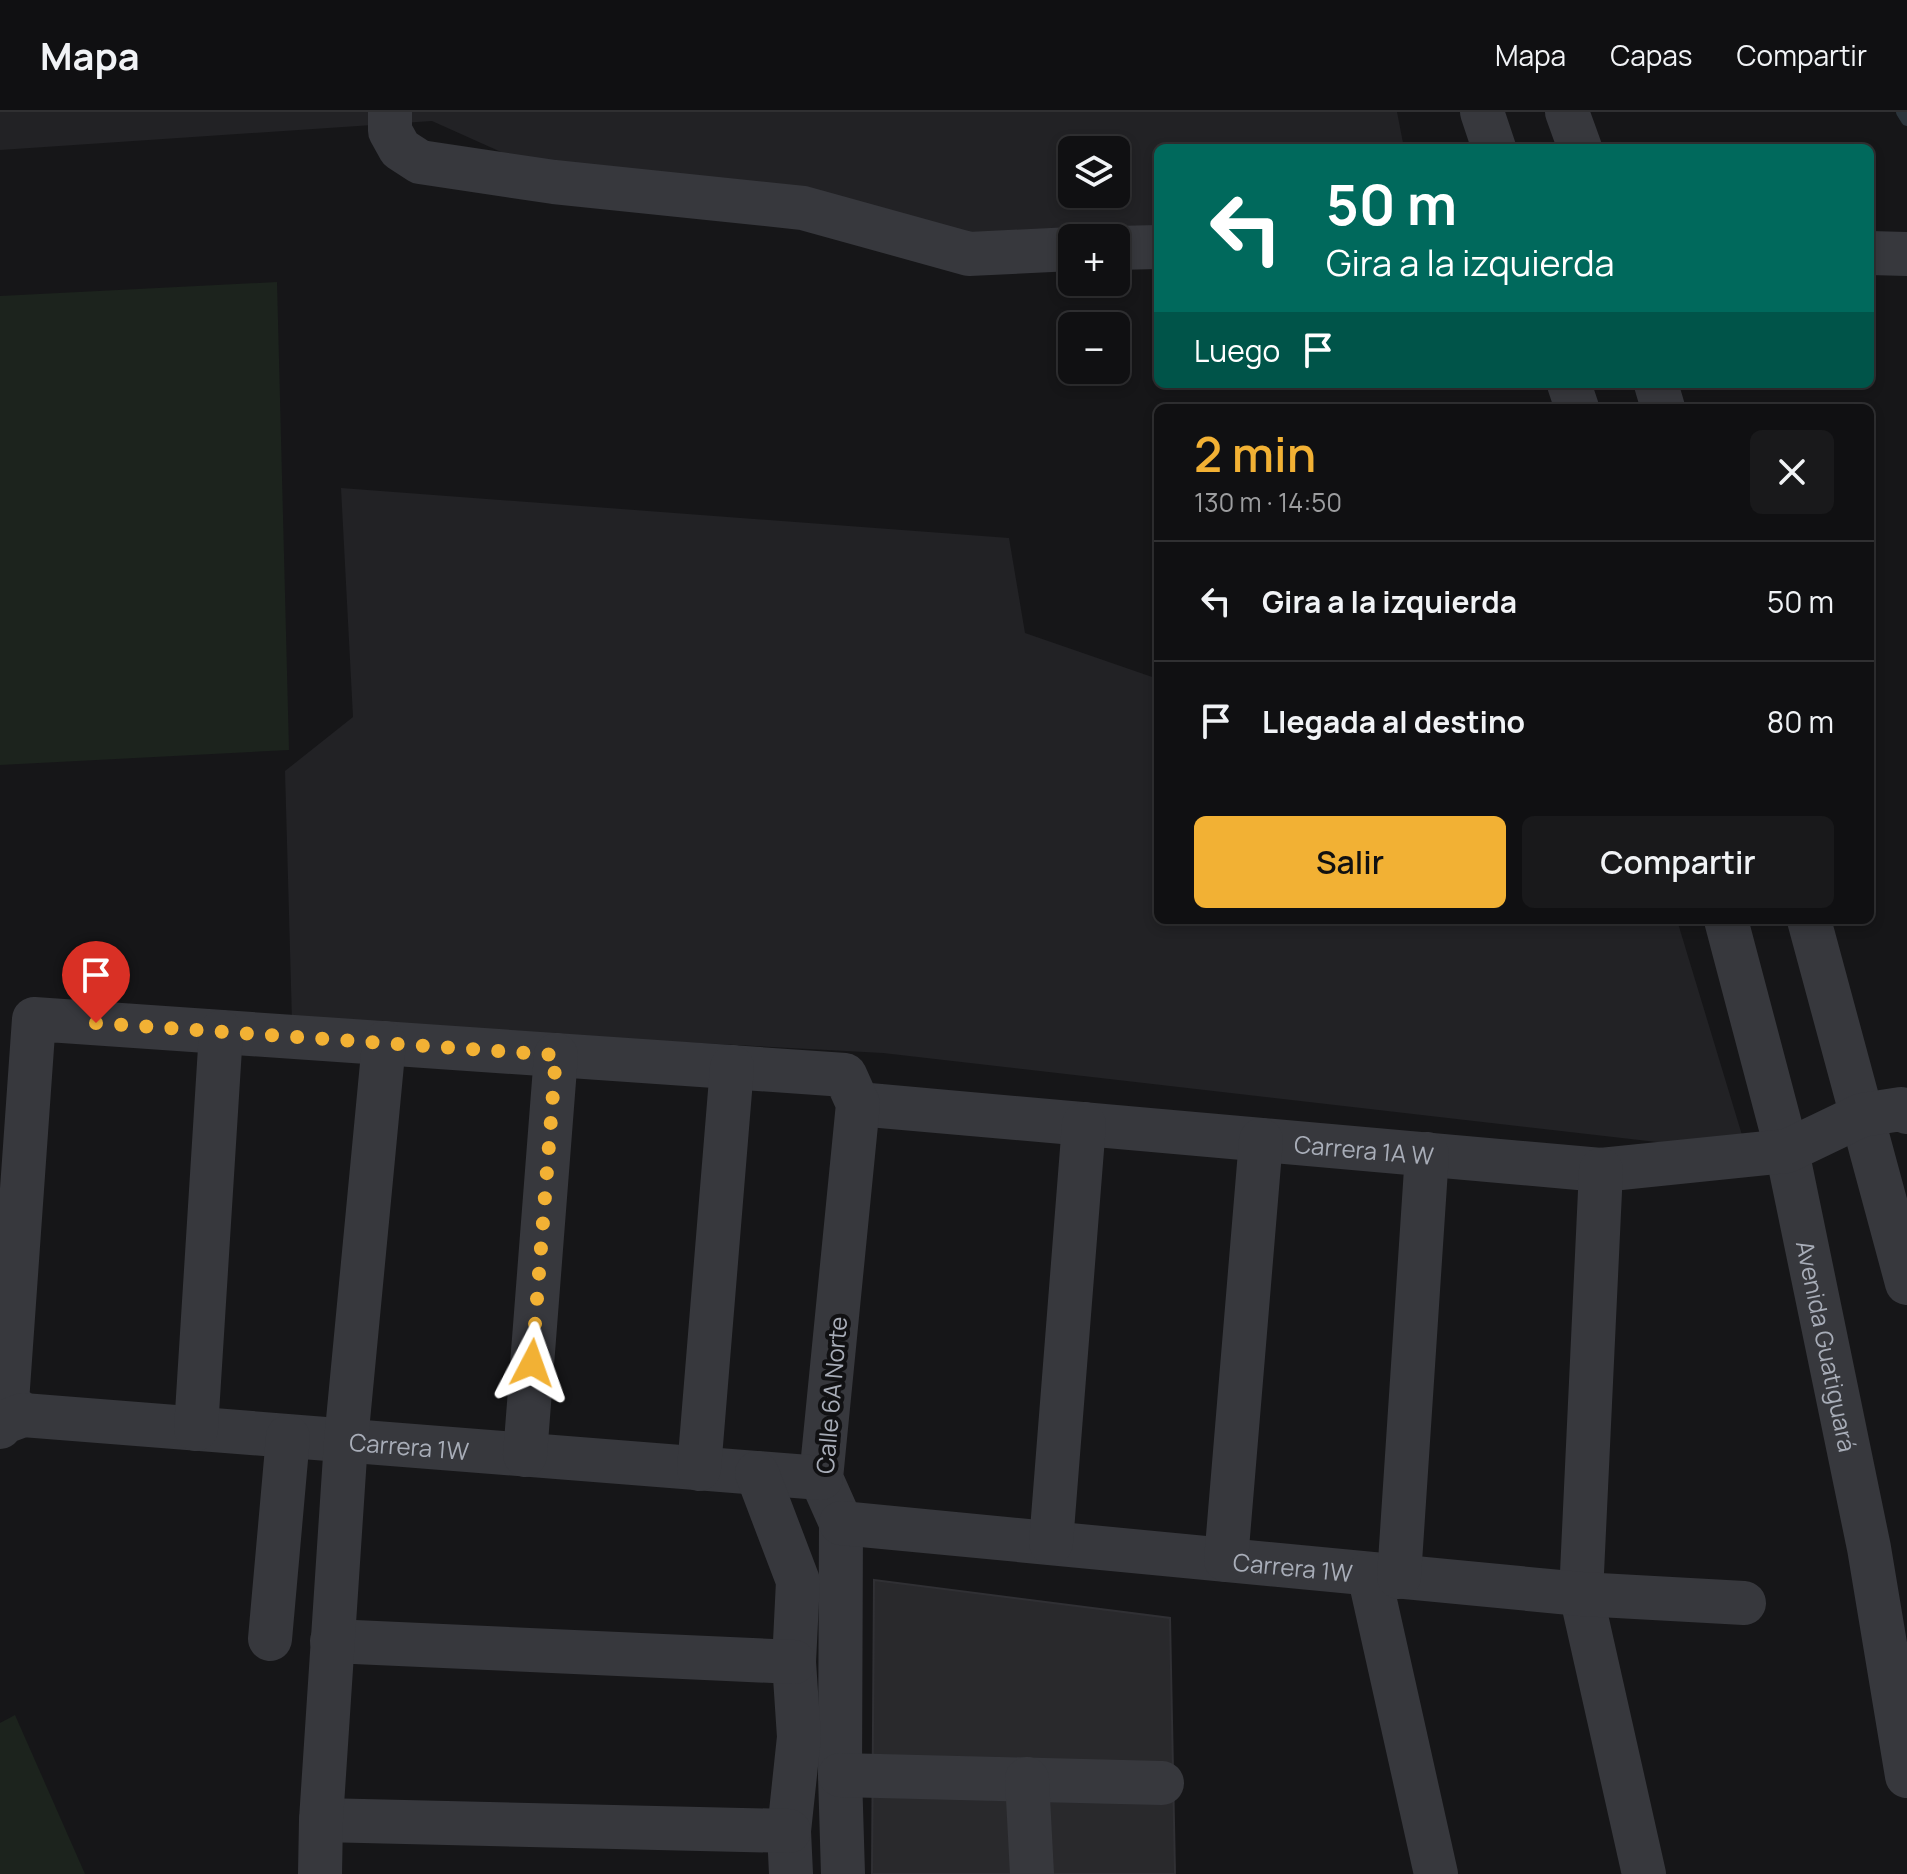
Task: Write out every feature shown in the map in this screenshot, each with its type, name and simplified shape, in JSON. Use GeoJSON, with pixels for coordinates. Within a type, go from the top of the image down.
{"type":"FeatureCollection","features":[{"type":"Feature","properties":{"kind":"street"},"geometry":{"type":"LineString","coordinates":[[390,112],[390,131],[400,149],[420,162],[554,182],[803,208],[969,254],[1058,250]]}},
{"type":"Feature","properties":{"kind":"street"},"geometry":{"type":"LineString","coordinates":[[1482,112],[1493,144]]}},
{"type":"Feature","properties":{"kind":"street"},"geometry":{"type":"LineString","coordinates":[[1567,112],[1579,144]]}},
{"type":"Feature","properties":{"kind":"street"},"geometry":{"type":"LineString","coordinates":[[1130,248],[1154,247]]}},
{"type":"Feature","properties":{"kind":"street"},"geometry":{"type":"LineString","coordinates":[[1874,253],[1907,254]]}},
{"type":"Feature","properties":{"kind":"street","name":"Avenida Guatiguará"},"geometry":{"type":"LineString","coordinates":[[1727,924],[1787,1151],[1869,1548],[1907,1776]]}},
{"type":"Feature","properties":{"kind":"street"},"geometry":{"type":"LineString","coordinates":[[1810,924],[1907,1283]]}},
{"type":"Feature","properties":{"kind":"street"},"geometry":{"type":"LineString","coordinates":[[11,1421],[7,1402],[34,1019],[845,1075],[858,1104]]}},
{"type":"Feature","properties":{"kind":"street"},"geometry":{"type":"LineString","coordinates":[[196,1429],[221,1032]]}},
{"type":"Feature","properties":{"kind":"street"},"geometry":{"type":"LineString","coordinates":[[320,1874],[346,1441],[384,1043]]}},
{"type":"Feature","properties":{"kind":"street"},"geometry":{"type":"LineString","coordinates":[[525,1455],[556,1055]]}},
{"type":"Feature","properties":{"kind":"street"},"geometry":{"type":"LineString","coordinates":[[699,1469],[732,1067]]}},
{"type":"Feature","properties":{"kind":"street","name":"Carrera 1A W"},"geometry":{"type":"LineString","coordinates":[[858,1104],[1601,1170],[1787,1151],[1862,1115],[1901,1109],[1907,1112]]}},
{"type":"Feature","properties":{"kind":"street","name":"Calle 6A Norte"},"geometry":{"type":"LineString","coordinates":[[843,1874],[840,1775],[841,1523],[821,1478],[858,1104]]}},
{"type":"Feature","properties":{"kind":"street"},"geometry":{"type":"LineString","coordinates":[[1051,1543],[1084,1124]]}},
{"type":"Feature","properties":{"kind":"street"},"geometry":{"type":"LineString","coordinates":[[1226,1560],[1261,1140]]}},
{"type":"Feature","properties":{"kind":"street"},"geometry":{"type":"LineString","coordinates":[[1427,1154],[1384,1575],[1436,1874]]}},
{"type":"Feature","properties":{"kind":"street"},"geometry":{"type":"LineString","coordinates":[[1601,1170],[1581,1594],[1644,1874]]}},
{"type":"Feature","properties":{"kind":"street","name":"Carrera 1W"},"geometry":{"type":"LineString","coordinates":[[11,1421],[196,1429],[821,1478]]}},
{"type":"Feature","properties":{"kind":"street"},"geometry":{"type":"LineString","coordinates":[[270,1639],[288,1437]]}},
{"type":"Feature","properties":{"kind":"street"},"geometry":{"type":"LineString","coordinates":[[757,1473],[798,1581],[794,1662],[799,1737],[789,1831],[791,1874]]}},
{"type":"Feature","properties":{"kind":"street","name":"Carrera 1W"},"geometry":{"type":"LineString","coordinates":[[841,1523],[1581,1594],[1744,1603]]}},
{"type":"Feature","properties":{"kind":"street"},"geometry":{"type":"LineString","coordinates":[[332,1641],[794,1662]]}},
{"type":"Feature","properties":{"kind":"street"},"geometry":{"type":"LineString","coordinates":[[840,1775],[1162,1783]]}},
{"type":"Feature","properties":{"kind":"street"},"geometry":{"type":"LineString","coordinates":[[1027,1779],[1032,1874]]}},
{"type":"Feature","properties":{"kind":"street"},"geometry":{"type":"LineString","coordinates":[[321,1820],[789,1831]]}},
{"type":"Feature","properties":{"kind":"shaded area"},"geometry":{"type":"Polygon","coordinates":[[[0,112],[1397,112],[1403,144],[1154,144],[1154,241],[1130,239],[1130,224],[1058,224],[1058,239],[957,240],[532,166],[432,121],[0,150],[0,112]]]}},
{"type":"Feature","properties":{"kind":"shaded area"},"geometry":{"type":"Polygon","coordinates":[[[277,282],[289,750],[0,765],[0,296],[277,282]]]}},
{"type":"Feature","properties":{"kind":"shaded area"},"geometry":{"type":"Polygon","coordinates":[[[341,488],[1009,538],[1025,633],[1154,678],[1154,924],[1678,924],[1742,1135],[1709,1148],[883,1053],[292,1021],[285,771],[353,717],[341,488]]]}},
{"type":"Feature","properties":{"kind":"shaded area"},"geometry":{"type":"Polygon","coordinates":[[[15,1715],[85,1874],[0,1874],[0,1723],[15,1715]]]}},
{"type":"Feature","properties":{"kind":"building"},"geometry":{"type":"Polygon","coordinates":[[[874,1580],[1170,1618],[1175,1874],[872,1874],[874,1580]]]}},
{"type":"Feature","properties":{"kind":"waterway"},"geometry":{"type":"LineString","coordinates":[[1902,112],[1907,120]]}},
{"type":"Feature","properties":{"kind":"route"},"geometry":{"type":"LineString","coordinates":[[96,1023],[556,1055],[532,1363]]}}]}
